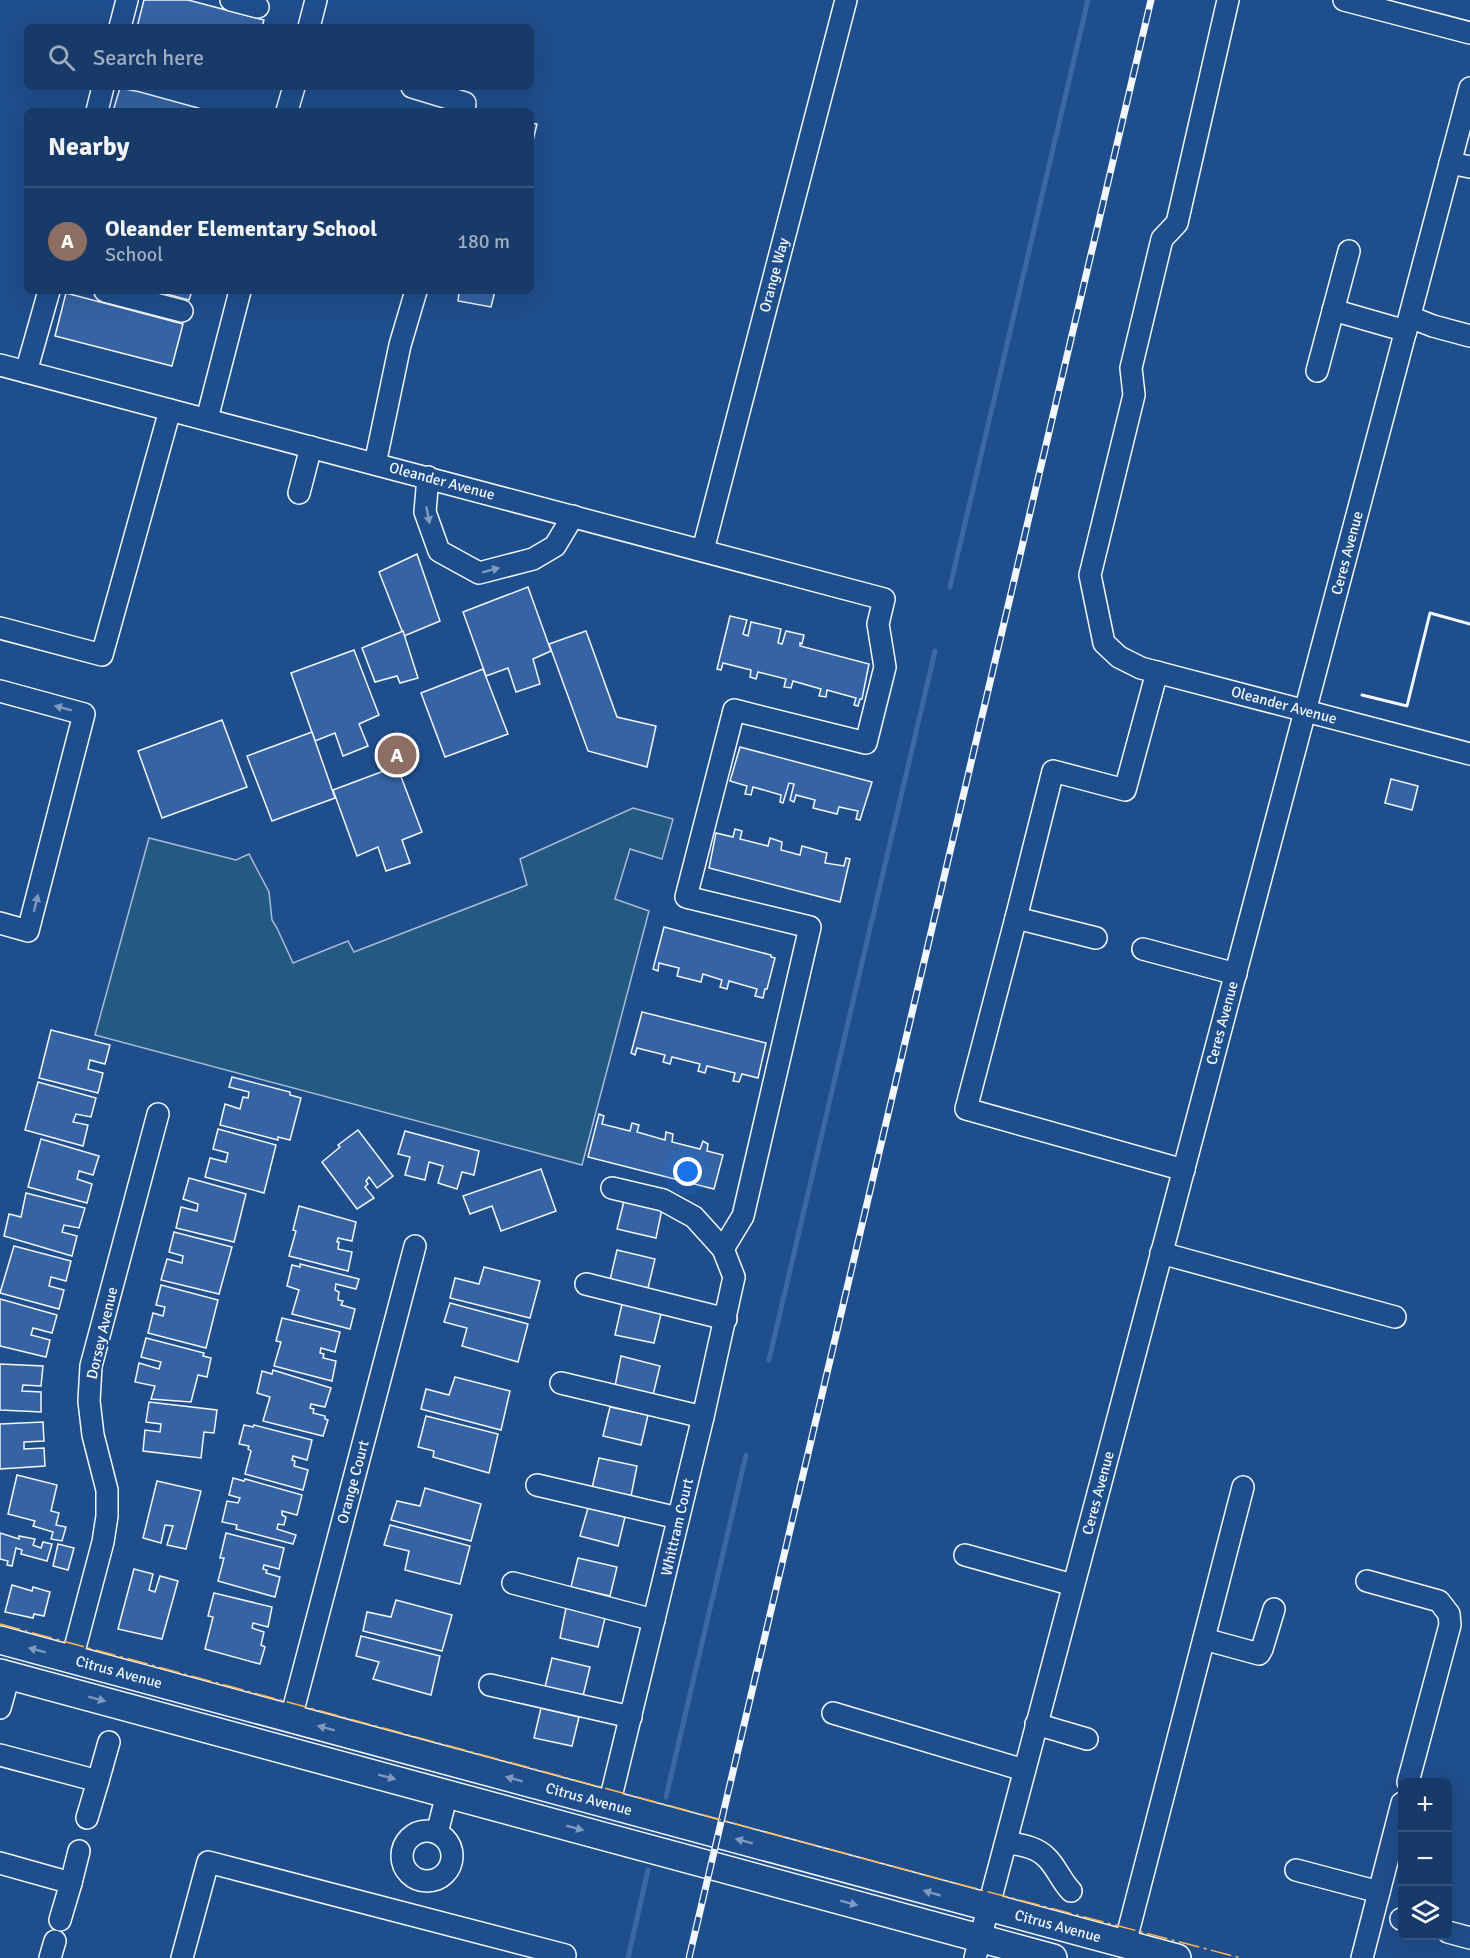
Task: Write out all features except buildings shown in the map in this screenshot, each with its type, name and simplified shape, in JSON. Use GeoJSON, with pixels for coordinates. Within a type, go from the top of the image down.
{"type":"FeatureCollection","features":[{"type":"Feature","properties":{"kind":"main road","name":"Citrus Avenue"},"geometry":{"type":"LineString","coordinates":[[0,1640],[1177,1958]]}},
{"type":"Feature","properties":{"kind":"main road"},"geometry":{"type":"LineString","coordinates":[[4,1674],[653,1850],[977,1948],[1053,1958]]}},
{"type":"Feature","properties":{"kind":"street"},"geometry":{"type":"LineString","coordinates":[[121,24],[127,0]]}},
{"type":"Feature","properties":{"kind":"street"},"geometry":{"type":"LineString","coordinates":[[231,0],[258,7]]}},
{"type":"Feature","properties":{"kind":"street"},"geometry":{"type":"LineString","coordinates":[[310,24],[316,0]]}},
{"type":"Feature","properties":{"kind":"street","name":"Orange Way"},"geometry":{"type":"LineString","coordinates":[[703,550],[846,0]]}},
{"type":"Feature","properties":{"kind":"street","name":"Oleander Avenue"},"geometry":{"type":"LineString","coordinates":[[1228,0],[1177,223],[1162,239],[1131,368],[1134,395],[1090,575],[1104,643],[1119,657],[1141,668],[1470,754]]}},
{"type":"Feature","properties":{"kind":"street"},"geometry":{"type":"LineString","coordinates":[[1344,0],[1470,33]]}},
{"type":"Feature","properties":{"kind":"street","name":"Ceres Avenue"},"geometry":{"type":"LineString","coordinates":[[977,1948],[1408,324],[1460,165],[1470,88]]}},
{"type":"Feature","properties":{"kind":"street"},"geometry":{"type":"LineString","coordinates":[[98,108],[103,90]]}},
{"type":"Feature","properties":{"kind":"street"},"geometry":{"type":"LineString","coordinates":[[288,108],[293,90]]}},
{"type":"Feature","properties":{"kind":"street"},"geometry":{"type":"LineString","coordinates":[[422,90],[465,103],[464,108]]}},
{"type":"Feature","properties":{"kind":"street"},"geometry":{"type":"LineString","coordinates":[[1317,371],[1349,251]]}},
{"type":"Feature","properties":{"kind":"street"},"geometry":{"type":"LineString","coordinates":[[26,372],[48,294]]}},
{"type":"Feature","properties":{"kind":"street"},"geometry":{"type":"LineString","coordinates":[[117,294],[182,311]]}},
{"type":"Feature","properties":{"kind":"street"},"geometry":{"type":"LineString","coordinates":[[207,419],[239,294]]}},
{"type":"Feature","properties":{"kind":"street"},"geometry":{"type":"LineString","coordinates":[[375,464],[400,345],[415,294]]}},
{"type":"Feature","properties":{"kind":"street"},"geometry":{"type":"LineString","coordinates":[[1334,310],[1408,324],[1433,326],[1470,336]]}},
{"type":"Feature","properties":{"kind":"street","name":"Oleander Avenue"},"geometry":{"type":"LineString","coordinates":[[0,365],[884,599],[878,624],[885,667],[866,743],[734,710],[686,897],[810,927],[742,1216],[723,1249]]}},
{"type":"Feature","properties":{"kind":"street"},"geometry":{"type":"LineString","coordinates":[[0,628],[102,655],[170,410]]}},
{"type":"Feature","properties":{"kind":"street"},"geometry":{"type":"LineString","coordinates":[[299,493],[311,447]]}},
{"type":"Feature","properties":{"kind":"street"},"geometry":{"type":"LineString","coordinates":[[428,477],[425,512],[439,551],[479,573],[533,559],[555,546],[573,516]]}},
{"type":"Feature","properties":{"kind":"street"},"geometry":{"type":"LineString","coordinates":[[1157,672],[1125,790],[1053,771],[966,1109],[1184,1170]]}},
{"type":"Feature","properties":{"kind":"street"},"geometry":{"type":"LineString","coordinates":[[0,691],[84,714],[28,931],[0,923]]}},
{"type":"Feature","properties":{"kind":"street"},"geometry":{"type":"LineString","coordinates":[[1016,918],[1096,938]]}},
{"type":"Feature","properties":{"kind":"street"},"geometry":{"type":"LineString","coordinates":[[1143,949],[1236,974]]}},
{"type":"Feature","properties":{"kind":"street","name":"Dorsey Avenue"},"geometry":{"type":"LineString","coordinates":[[72,1659],[103,1542],[107,1516],[107,1490],[93,1435],[89,1401],[92,1365],[158,1114]]}},
{"type":"Feature","properties":{"kind":"street"},"geometry":{"type":"LineString","coordinates":[[612,1188],[663,1200],[694,1217],[723,1249]]}},
{"type":"Feature","properties":{"kind":"street","name":"Orange Court"},"geometry":{"type":"LineString","coordinates":[[291,1719],[416,1246]]}},
{"type":"Feature","properties":{"kind":"street","name":"Whittram Court"},"geometry":{"type":"LineString","coordinates":[[609,1805],[726,1318],[734,1277],[723,1249]]}},
{"type":"Feature","properties":{"kind":"street"},"geometry":{"type":"LineString","coordinates":[[1161,1253],[1395,1317]]}},
{"type":"Feature","properties":{"kind":"street"},"geometry":{"type":"LineString","coordinates":[[586,1284],[726,1318]]}},
{"type":"Feature","properties":{"kind":"street"},"geometry":{"type":"LineString","coordinates":[[561,1383],[703,1417]]}},
{"type":"Feature","properties":{"kind":"street"},"geometry":{"type":"LineString","coordinates":[[537,1485],[678,1518]]}},
{"type":"Feature","properties":{"kind":"street"},"geometry":{"type":"LineString","coordinates":[[1125,1944],[1243,1486]]}},
{"type":"Feature","properties":{"kind":"street"},"geometry":{"type":"LineString","coordinates":[[965,1555],[1074,1585]]}},
{"type":"Feature","properties":{"kind":"street"},"geometry":{"type":"LineString","coordinates":[[1367,1581],[1439,1601],[1449,1614],[1450,1626],[1409,1778]]}},
{"type":"Feature","properties":{"kind":"street"},"geometry":{"type":"LineString","coordinates":[[513,1583],[654,1620]]}},
{"type":"Feature","properties":{"kind":"street"},"geometry":{"type":"LineString","coordinates":[[1204,1639],[1259,1654],[1274,1609]]}},
{"type":"Feature","properties":{"kind":"street"},"geometry":{"type":"LineString","coordinates":[[0,1708],[4,1674]]}},
{"type":"Feature","properties":{"kind":"street"},"geometry":{"type":"LineString","coordinates":[[490,1685],[631,1717]]}},
{"type":"Feature","properties":{"kind":"street"},"geometry":{"type":"LineString","coordinates":[[833,1713],[1024,1770]]}},
{"type":"Feature","properties":{"kind":"street"},"geometry":{"type":"LineString","coordinates":[[1036,1725],[1087,1739]]}},
{"type":"Feature","properties":{"kind":"street"},"geometry":{"type":"LineString","coordinates":[[87,1818],[109,1742]]}},
{"type":"Feature","properties":{"kind":"street"},"geometry":{"type":"LineString","coordinates":[[0,1755],[98,1781]]}},
{"type":"Feature","properties":{"kind":"street"},"geometry":{"type":"LineString","coordinates":[[437,1833],[447,1794]]}},
{"type":"Feature","properties":{"kind":"street"},"geometry":{"type":"LineString","coordinates":[[1362,1958],[1398,1819]]}},
{"type":"Feature","properties":{"kind":"street"},"geometry":{"type":"LineString","coordinates":[[420,1832],[437,1833],[449,1844],[452,1861],[448,1872],[439,1879],[422,1881],[412,1876],[405,1868],[402,1857],[404,1846],[411,1837],[420,1832]]}},
{"type":"Feature","properties":{"kind":"street"},"geometry":{"type":"LineString","coordinates":[[1006,1842],[1031,1847],[1046,1857],[1062,1883],[1071,1891]]}},
{"type":"Feature","properties":{"kind":"street"},"geometry":{"type":"LineString","coordinates":[[60,1920],[79,1851]]}},
{"type":"Feature","properties":{"kind":"street"},"geometry":{"type":"LineString","coordinates":[[182,1958],[208,1862],[565,1955]]}},
{"type":"Feature","properties":{"kind":"street"},"geometry":{"type":"LineString","coordinates":[[0,1863],[71,1883]]}},
{"type":"Feature","properties":{"kind":"street"},"geometry":{"type":"LineString","coordinates":[[1296,1870],[1379,1893]]}},
{"type":"Feature","properties":{"kind":"street"},"geometry":{"type":"LineString","coordinates":[[412,1915],[422,1881]]}},
{"type":"Feature","properties":{"kind":"street"},"geometry":{"type":"LineString","coordinates":[[1452,1933],[1470,1938]]}},
{"type":"Feature","properties":{"kind":"shaded area"},"geometry":{"type":"Polygon","coordinates":[[[633,808],[673,819],[662,859],[630,849],[615,899],[649,911],[582,1165],[95,1035],[149,838],[236,860],[249,854],[269,892],[272,920],[293,963],[348,941],[354,952],[527,885],[520,859],[633,808]]]}},
{"type":"Feature","properties":{"kind":"waterway"},"geometry":{"type":"LineString","coordinates":[[950,587],[1088,0]]}},
{"type":"Feature","properties":{"kind":"waterway"},"geometry":{"type":"LineString","coordinates":[[769,1360],[935,651]]}},
{"type":"Feature","properties":{"kind":"waterway"},"geometry":{"type":"LineString","coordinates":[[666,1797],[746,1455]]}},
{"type":"Feature","properties":{"kind":"waterway"},"geometry":{"type":"LineString","coordinates":[[628,1958],[648,1870]]}},
{"type":"Feature","properties":{"kind":"railway"},"geometry":{"type":"LineString","coordinates":[[689,1958],[1151,0]]}},
{"type":"Feature","properties":{"kind":"wall"},"geometry":{"type":"LineString","coordinates":[[1362,695],[1407,706],[1430,613],[1470,624]]}},
{"type":"Feature","properties":{"kind":"power"},"geometry":{"type":"LineString","coordinates":[[0,1624],[943,1880],[1241,1958]]}},
{"type":"Feature","properties":{"kind":"place","name":"Oleander Elementary School"},"geometry":{"type":"Point","coordinates":[397,755]}}]}
